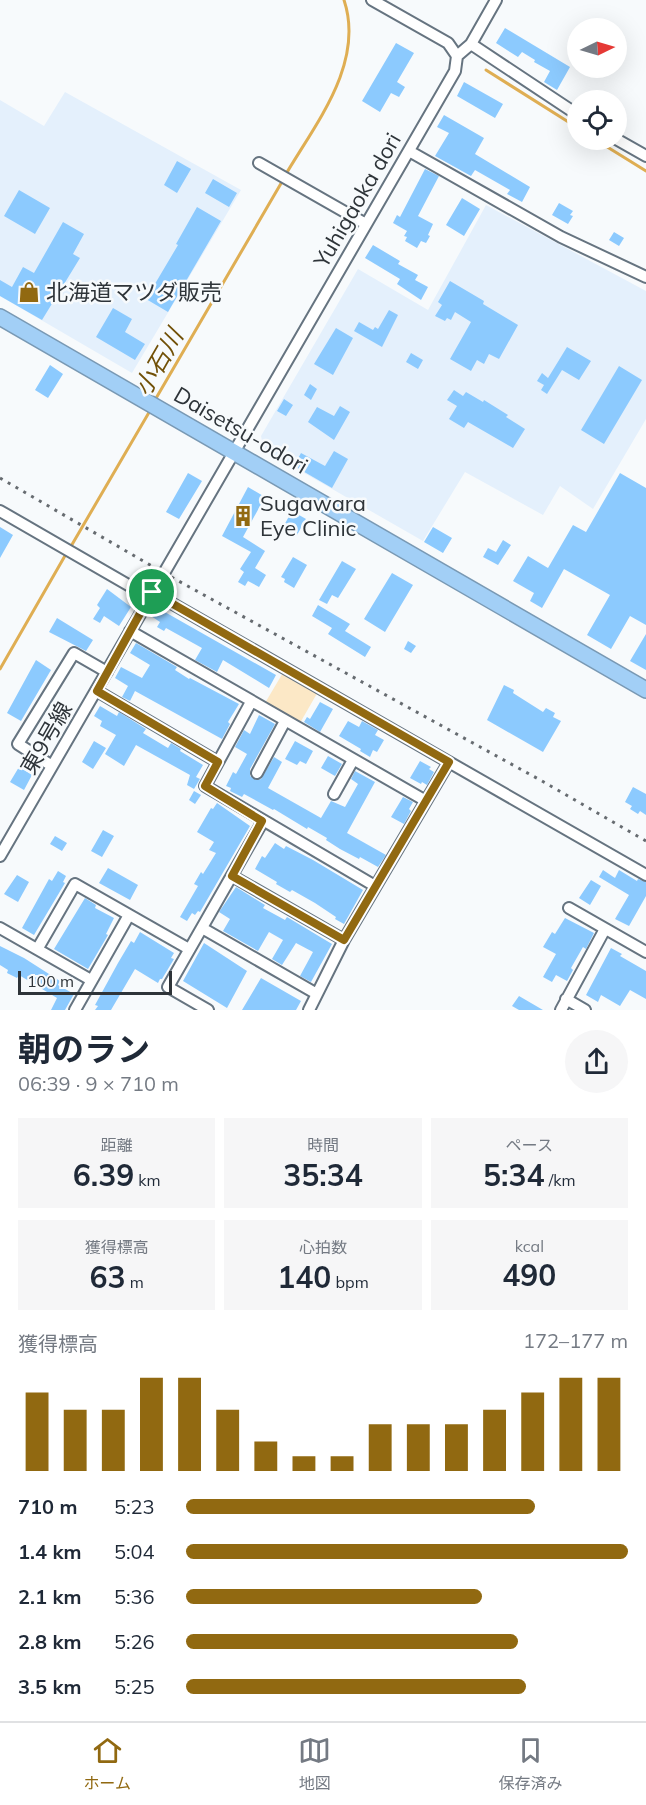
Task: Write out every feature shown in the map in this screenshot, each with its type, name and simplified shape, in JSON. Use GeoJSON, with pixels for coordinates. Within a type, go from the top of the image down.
{"type":"FeatureCollection","features":[{"type":"Feature","properties":{"kind":"highway","name":"Daisetsu-odori"},"geometry":{"type":"LineString","coordinates":[[0,317],[646,690]]}},
{"type":"Feature","properties":{"kind":"street"},"geometry":{"type":"LineString","coordinates":[[372,0],[448,44],[457,56],[471,44],[496,0]]}},
{"type":"Feature","properties":{"kind":"street"},"geometry":{"type":"LineString","coordinates":[[471,44],[567,108]]}},
{"type":"Feature","properties":{"kind":"street","name":"Yuhigaoka dori"},"geometry":{"type":"LineString","coordinates":[[234,452],[455,71],[457,56]]}},
{"type":"Feature","properties":{"kind":"street"},"geometry":{"type":"LineString","coordinates":[[627,145],[646,156]]}},
{"type":"Feature","properties":{"kind":"street"},"geometry":{"type":"LineString","coordinates":[[409,151],[561,237],[646,277]]}},
{"type":"Feature","properties":{"kind":"street"},"geometry":{"type":"LineString","coordinates":[[262,164],[366,224]]}},
{"type":"Feature","properties":{"kind":"street","name":"東9号線"},"geometry":{"type":"LineString","coordinates":[[0,856],[234,452]]}},
{"type":"Feature","properties":{"kind":"street"},"geometry":{"type":"LineString","coordinates":[[0,510],[646,875]]}},
{"type":"Feature","properties":{"kind":"street"},"geometry":{"type":"LineString","coordinates":[[130,631],[426,801]]}},
{"type":"Feature","properties":{"kind":"street"},"geometry":{"type":"LineString","coordinates":[[52,766],[18,744],[74,653],[107,672]]}},
{"type":"Feature","properties":{"kind":"street"},"geometry":{"type":"LineString","coordinates":[[97,691],[218,762]]}},
{"type":"Feature","properties":{"kind":"street"},"geometry":{"type":"LineString","coordinates":[[251,702],[205,786],[375,886]]}},
{"type":"Feature","properties":{"kind":"street"},"geometry":{"type":"LineString","coordinates":[[256,772],[285,721]]}},
{"type":"Feature","properties":{"kind":"street"},"geometry":{"type":"LineString","coordinates":[[334,794],[353,760]]}},
{"type":"Feature","properties":{"kind":"street"},"geometry":{"type":"LineString","coordinates":[[314,1008],[317,994],[344,940],[449,762]]}},
{"type":"Feature","properties":{"kind":"street"},"geometry":{"type":"LineString","coordinates":[[208,1010],[168,987],[262,821]]}},
{"type":"Feature","properties":{"kind":"street"},"geometry":{"type":"LineString","coordinates":[[232,876],[344,940]]}},
{"type":"Feature","properties":{"kind":"street"},"geometry":{"type":"LineString","coordinates":[[38,948],[75,884],[189,949]]}},
{"type":"Feature","properties":{"kind":"street"},"geometry":{"type":"LineString","coordinates":[[569,908],[646,952]]}},
{"type":"Feature","properties":{"kind":"street"},"geometry":{"type":"LineString","coordinates":[[75,1010],[129,915]]}},
{"type":"Feature","properties":{"kind":"street"},"geometry":{"type":"LineString","coordinates":[[0,928],[91,980]]}},
{"type":"Feature","properties":{"kind":"street"},"geometry":{"type":"LineString","coordinates":[[202,928],[317,994]]}},
{"type":"Feature","properties":{"kind":"street"},"geometry":{"type":"LineString","coordinates":[[561,1010],[605,928]]}},
{"type":"Feature","properties":{"kind":"street"},"geometry":{"type":"LineString","coordinates":[[566,999],[585,1010]]}},
{"type":"Feature","properties":{"kind":"shaded area"},"geometry":{"type":"Polygon","coordinates":[[[65,92],[241,190],[132,373],[0,296],[0,100],[44,126],[65,92]]]}},
{"type":"Feature","properties":{"kind":"shaded area"},"geometry":{"type":"Polygon","coordinates":[[[486,205],[646,291],[646,419],[593,509],[560,486],[543,515],[465,472],[423,541],[264,450],[261,436],[358,269],[428,310],[486,205]]]}},
{"type":"Feature","properties":{"kind":"shaded area"},"geometry":{"type":"Polygon","coordinates":[[[284,671],[319,690],[300,723],[265,703],[284,671]]]}},
{"type":"Feature","properties":{"kind":"building"},"geometry":{"type":"Polygon","coordinates":[[[505,28],[567,65],[567,72],[557,90],[544,82],[550,71],[522,52],[518,57],[496,43],[505,28]]]}},
{"type":"Feature","properties":{"kind":"building"},"geometry":{"type":"Polygon","coordinates":[[[396,43],[414,53],[397,82],[405,87],[399,97],[391,93],[380,112],[362,101],[396,43]]]}},
{"type":"Feature","properties":{"kind":"building"},"geometry":{"type":"Polygon","coordinates":[[[464,82],[503,104],[495,118],[457,96],[464,82]]]}},
{"type":"Feature","properties":{"kind":"building"},"geometry":{"type":"Polygon","coordinates":[[[444,115],[484,138],[475,154],[530,187],[522,202],[507,194],[510,190],[475,170],[471,176],[435,156],[449,133],[437,127],[444,115]]]}},
{"type":"Feature","properties":{"kind":"building"},"geometry":{"type":"Polygon","coordinates":[[[177,161],[191,169],[177,193],[164,185],[177,161]]]}},
{"type":"Feature","properties":{"kind":"building"},"geometry":{"type":"Polygon","coordinates":[[[425,169],[439,176],[418,216],[433,224],[428,235],[430,236],[426,243],[421,241],[417,248],[405,241],[407,237],[404,236],[407,231],[393,223],[397,215],[400,217],[425,169]]]}},
{"type":"Feature","properties":{"kind":"building"},"geometry":{"type":"Polygon","coordinates":[[[213,179],[237,193],[229,207],[205,193],[213,179]]]}},
{"type":"Feature","properties":{"kind":"building"},"geometry":{"type":"Polygon","coordinates":[[[19,190],[50,208],[35,234],[4,216],[19,190]]]}},
{"type":"Feature","properties":{"kind":"building"},"geometry":{"type":"Polygon","coordinates":[[[462,198],[480,209],[464,236],[446,225],[462,198]]]}},
{"type":"Feature","properties":{"kind":"building"},"geometry":{"type":"Polygon","coordinates":[[[559,203],[573,211],[568,224],[552,215],[559,203]]]}},
{"type":"Feature","properties":{"kind":"building"},"geometry":{"type":"Polygon","coordinates":[[[197,207],[221,221],[168,312],[146,299],[178,245],[176,244],[197,207]]]}},
{"type":"Feature","properties":{"kind":"building"},"geometry":{"type":"Polygon","coordinates":[[[63,222],[84,234],[73,254],[80,258],[42,320],[0,296],[0,280],[12,287],[23,267],[34,273],[63,222]]]}},
{"type":"Feature","properties":{"kind":"building"},"geometry":{"type":"Polygon","coordinates":[[[614,232],[624,238],[619,246],[609,240],[614,232]]]}},
{"type":"Feature","properties":{"kind":"building"},"geometry":{"type":"Polygon","coordinates":[[[373,245],[400,261],[398,264],[418,275],[415,280],[428,287],[421,300],[397,284],[400,279],[365,258],[373,245]]]}},
{"type":"Feature","properties":{"kind":"building"},"geometry":{"type":"Polygon","coordinates":[[[450,281],[518,325],[499,359],[489,354],[484,364],[477,360],[471,371],[450,359],[471,322],[455,312],[451,320],[447,318],[445,321],[435,316],[442,305],[438,302],[450,281]]]}},
{"type":"Feature","properties":{"kind":"building"},"geometry":{"type":"Polygon","coordinates":[[[113,308],[132,319],[125,332],[145,344],[135,360],[96,337],[113,308]]]}},
{"type":"Feature","properties":{"kind":"building"},"geometry":{"type":"Polygon","coordinates":[[[389,310],[398,315],[382,347],[354,331],[359,322],[373,330],[375,327],[378,329],[389,310]]]}},
{"type":"Feature","properties":{"kind":"building"},"geometry":{"type":"Polygon","coordinates":[[[336,328],[353,338],[333,375],[314,364],[336,328]]]}},
{"type":"Feature","properties":{"kind":"building"},"geometry":{"type":"Polygon","coordinates":[[[567,347],[591,361],[579,380],[562,370],[547,394],[541,390],[544,385],[537,381],[542,373],[548,378],[567,347]]]}},
{"type":"Feature","properties":{"kind":"building"},"geometry":{"type":"Polygon","coordinates":[[[411,353],[423,360],[418,369],[406,362],[411,353]]]}},
{"type":"Feature","properties":{"kind":"building"},"geometry":{"type":"Polygon","coordinates":[[[50,365],[63,374],[48,398],[35,390],[50,365]]]}},
{"type":"Feature","properties":{"kind":"building"},"geometry":{"type":"Polygon","coordinates":[[[619,366],[642,380],[604,444],[581,430],[619,366]]]}},
{"type":"Feature","properties":{"kind":"building"},"geometry":{"type":"Polygon","coordinates":[[[310,384],[317,389],[311,400],[304,395],[310,384]]]}},
{"type":"Feature","properties":{"kind":"building"},"geometry":{"type":"Polygon","coordinates":[[[454,390],[463,396],[466,392],[483,402],[484,400],[525,429],[513,448],[468,422],[464,428],[449,419],[457,406],[447,400],[454,390]]]}},
{"type":"Feature","properties":{"kind":"building"},"geometry":{"type":"Polygon","coordinates":[[[284,399],[293,405],[286,416],[277,411],[284,399]]]}},
{"type":"Feature","properties":{"kind":"building"},"geometry":{"type":"Polygon","coordinates":[[[340,406],[350,412],[334,440],[308,422],[317,407],[334,416],[340,406]]]}},
{"type":"Feature","properties":{"kind":"building"},"geometry":{"type":"Polygon","coordinates":[[[334,451],[348,459],[332,488],[294,466],[301,453],[325,466],[334,451]]]}},
{"type":"Feature","properties":{"kind":"building"},"geometry":{"type":"Polygon","coordinates":[[[188,473],[202,481],[179,519],[166,512],[188,473]]]}},
{"type":"Feature","properties":{"kind":"building"},"geometry":{"type":"Polygon","coordinates":[[[620,473],[646,488],[646,625],[630,616],[611,649],[587,635],[610,595],[564,569],[542,608],[530,601],[534,593],[513,581],[528,556],[548,568],[573,525],[586,532],[620,473]]]}},
{"type":"Feature","properties":{"kind":"building"},"geometry":{"type":"Polygon","coordinates":[[[248,487],[265,497],[243,537],[265,551],[255,568],[266,575],[259,587],[248,581],[245,586],[238,582],[244,572],[240,569],[251,552],[222,536],[248,487]]]}},
{"type":"Feature","properties":{"kind":"building"},"geometry":{"type":"Polygon","coordinates":[[[292,511],[306,519],[297,535],[283,527],[292,511]]]}},
{"type":"Feature","properties":{"kind":"building"},"geometry":{"type":"Polygon","coordinates":[[[0,527],[13,535],[0,558],[0,527]]]}},
{"type":"Feature","properties":{"kind":"building"},"geometry":{"type":"Polygon","coordinates":[[[433,527],[452,538],[443,553],[424,542],[433,527]]]}},
{"type":"Feature","properties":{"kind":"building"},"geometry":{"type":"Polygon","coordinates":[[[503,540],[511,545],[498,565],[483,557],[488,548],[496,552],[503,540]]]}},
{"type":"Feature","properties":{"kind":"building"},"geometry":{"type":"Polygon","coordinates":[[[293,557],[307,565],[294,588],[284,582],[285,579],[281,577],[293,557]]]}},
{"type":"Feature","properties":{"kind":"building"},"geometry":{"type":"Polygon","coordinates":[[[342,561],[356,569],[338,598],[332,595],[327,604],[319,600],[342,561]]]}},
{"type":"Feature","properties":{"kind":"building"},"geometry":{"type":"Polygon","coordinates":[[[392,573],[413,585],[385,632],[364,619],[392,573]]]}},
{"type":"Feature","properties":{"kind":"building"},"geometry":{"type":"Polygon","coordinates":[[[107,589],[131,607],[119,626],[104,616],[100,623],[93,619],[100,608],[97,605],[107,589]]]}},
{"type":"Feature","properties":{"kind":"building"},"geometry":{"type":"Polygon","coordinates":[[[318,605],[350,624],[345,631],[371,647],[365,657],[328,634],[332,628],[312,616],[318,605]]]}},
{"type":"Feature","properties":{"kind":"building"},"geometry":{"type":"Polygon","coordinates":[[[156,607],[276,675],[269,688],[223,660],[217,672],[195,660],[202,648],[166,628],[164,631],[157,627],[160,622],[151,616],[156,607]]]}},
{"type":"Feature","properties":{"kind":"building"},"geometry":{"type":"Polygon","coordinates":[[[57,618],[93,640],[86,651],[49,632],[57,618]]]}},
{"type":"Feature","properties":{"kind":"building"},"geometry":{"type":"Polygon","coordinates":[[[646,634],[646,670],[630,661],[646,634]]]}},
{"type":"Feature","properties":{"kind":"building"},"geometry":{"type":"Polygon","coordinates":[[[408,641],[416,646],[411,653],[404,649],[408,641]]]}},
{"type":"Feature","properties":{"kind":"building"},"geometry":{"type":"Polygon","coordinates":[[[136,643],[177,667],[175,670],[189,679],[239,704],[228,722],[230,724],[222,739],[135,691],[130,701],[122,697],[128,686],[115,678],[121,667],[142,678],[150,665],[130,653],[136,643]]]}},
{"type":"Feature","properties":{"kind":"building"},"geometry":{"type":"Polygon","coordinates":[[[36,660],[51,670],[21,721],[7,713],[36,660]]]}},
{"type":"Feature","properties":{"kind":"building"},"geometry":{"type":"Polygon","coordinates":[[[504,685],[543,712],[546,708],[555,713],[553,717],[561,721],[543,752],[487,720],[504,685]]]}},
{"type":"Feature","properties":{"kind":"building"},"geometry":{"type":"Polygon","coordinates":[[[320,702],[333,709],[320,732],[304,722],[307,717],[310,719],[320,702]]]}},
{"type":"Feature","properties":{"kind":"building"},"geometry":{"type":"Polygon","coordinates":[[[100,706],[117,716],[119,712],[146,729],[143,733],[168,748],[171,743],[203,765],[196,777],[200,779],[194,789],[187,785],[190,775],[136,745],[124,766],[105,754],[116,735],[100,726],[102,721],[94,716],[100,706]]]}},
{"type":"Feature","properties":{"kind":"building"},"geometry":{"type":"Polygon","coordinates":[[[259,715],[275,724],[250,769],[250,776],[257,780],[261,779],[274,757],[282,762],[268,788],[321,818],[331,801],[345,807],[358,784],[351,779],[355,771],[375,782],[347,833],[386,855],[378,867],[340,849],[326,840],[327,838],[274,809],[244,794],[242,797],[230,791],[231,788],[226,786],[233,772],[236,774],[247,754],[235,747],[244,730],[250,734],[259,715]]]}},
{"type":"Feature","properties":{"kind":"building"},"geometry":{"type":"Polygon","coordinates":[[[348,721],[359,727],[362,721],[378,730],[375,735],[384,740],[377,752],[373,750],[370,757],[339,736],[348,721]]]}},
{"type":"Feature","properties":{"kind":"building"},"geometry":{"type":"Polygon","coordinates":[[[94,741],[106,748],[93,769],[82,762],[94,741]]]}},
{"type":"Feature","properties":{"kind":"building"},"geometry":{"type":"Polygon","coordinates":[[[295,741],[313,751],[306,764],[300,761],[297,765],[285,759],[295,741]]]}},
{"type":"Feature","properties":{"kind":"building"},"geometry":{"type":"Polygon","coordinates":[[[328,756],[342,764],[335,776],[321,768],[328,756]]]}},
{"type":"Feature","properties":{"kind":"building"},"geometry":{"type":"Polygon","coordinates":[[[420,761],[431,767],[429,769],[434,772],[427,785],[410,778],[420,761]]]}},
{"type":"Feature","properties":{"kind":"building"},"geometry":{"type":"Polygon","coordinates":[[[19,767],[32,775],[24,790],[10,782],[19,767]]]}},
{"type":"Feature","properties":{"kind":"building"},"geometry":{"type":"Polygon","coordinates":[[[633,787],[646,794],[646,815],[640,811],[638,814],[630,809],[632,806],[625,802],[633,787]]]}},
{"type":"Feature","properties":{"kind":"building"},"geometry":{"type":"Polygon","coordinates":[[[194,791],[201,795],[195,804],[189,800],[194,791]]]}},
{"type":"Feature","properties":{"kind":"building"},"geometry":{"type":"Polygon","coordinates":[[[403,797],[413,802],[404,824],[391,817],[403,797]]]}},
{"type":"Feature","properties":{"kind":"building"},"geometry":{"type":"Polygon","coordinates":[[[217,803],[250,826],[200,912],[198,911],[195,915],[192,913],[187,921],[180,917],[198,886],[194,884],[216,853],[209,850],[214,842],[197,832],[211,808],[213,809],[217,803]]]}},
{"type":"Feature","properties":{"kind":"building"},"geometry":{"type":"Polygon","coordinates":[[[103,830],[114,836],[102,857],[91,851],[103,830]]]}},
{"type":"Feature","properties":{"kind":"building"},"geometry":{"type":"Polygon","coordinates":[[[55,836],[67,843],[62,851],[50,844],[55,836]]]}},
{"type":"Feature","properties":{"kind":"building"},"geometry":{"type":"Polygon","coordinates":[[[275,843],[284,849],[286,846],[313,860],[363,890],[344,924],[315,903],[292,890],[290,892],[255,869],[262,856],[265,858],[275,843]]]}},
{"type":"Feature","properties":{"kind":"building"},"geometry":{"type":"Polygon","coordinates":[[[108,868],[138,885],[130,900],[99,883],[108,868]]]}},
{"type":"Feature","properties":{"kind":"building"},"geometry":{"type":"Polygon","coordinates":[[[603,870],[615,878],[619,870],[637,881],[638,879],[646,882],[646,896],[629,926],[615,919],[629,895],[599,877],[603,870]]]}},
{"type":"Feature","properties":{"kind":"building"},"geometry":{"type":"Polygon","coordinates":[[[58,871],[66,876],[63,882],[65,883],[34,935],[22,928],[49,879],[52,881],[58,871]]]}},
{"type":"Feature","properties":{"kind":"building"},"geometry":{"type":"Polygon","coordinates":[[[17,875],[29,882],[18,902],[4,894],[17,875]]]}},
{"type":"Feature","properties":{"kind":"building"},"geometry":{"type":"Polygon","coordinates":[[[591,880],[601,886],[590,905],[579,898],[591,880]]]}},
{"type":"Feature","properties":{"kind":"building"},"geometry":{"type":"Polygon","coordinates":[[[236,887],[265,905],[263,908],[285,920],[287,917],[332,944],[311,982],[300,976],[313,952],[296,943],[282,965],[272,959],[283,940],[269,932],[258,951],[223,931],[230,919],[219,912],[236,887]]]}},
{"type":"Feature","properties":{"kind":"building"},"geometry":{"type":"Polygon","coordinates":[[[85,898],[96,905],[95,908],[114,918],[106,934],[108,935],[88,969],[54,949],[85,898]]]}},
{"type":"Feature","properties":{"kind":"building"},"geometry":{"type":"Polygon","coordinates":[[[565,918],[594,933],[586,949],[583,947],[571,968],[573,970],[567,981],[556,975],[552,982],[543,977],[556,954],[543,947],[552,932],[555,934],[565,918]]]}},
{"type":"Feature","properties":{"kind":"building"},"geometry":{"type":"Polygon","coordinates":[[[140,932],[174,953],[171,958],[174,959],[158,983],[135,969],[111,1010],[95,1010],[98,1006],[95,1005],[118,963],[131,941],[134,943],[140,932]]]}},
{"type":"Feature","properties":{"kind":"building"},"geometry":{"type":"Polygon","coordinates":[[[204,943],[247,971],[227,1008],[183,981],[204,943]]]}},
{"type":"Feature","properties":{"kind":"building"},"geometry":{"type":"Polygon","coordinates":[[[0,946],[60,981],[58,985],[74,994],[65,1010],[51,1010],[57,998],[19,975],[17,978],[7,973],[8,970],[0,965],[0,946]]]}},
{"type":"Feature","properties":{"kind":"building"},"geometry":{"type":"Polygon","coordinates":[[[611,948],[646,971],[646,999],[630,990],[620,1006],[601,995],[598,1002],[586,995],[611,948]]]}},
{"type":"Feature","properties":{"kind":"building"},"geometry":{"type":"Polygon","coordinates":[[[261,978],[301,1001],[296,1010],[242,1010],[261,978]]]}},
{"type":"Feature","properties":{"kind":"building"},"geometry":{"type":"Polygon","coordinates":[[[519,996],[543,1010],[519,1010],[512,1006],[519,996]]]}},
{"type":"Feature","properties":{"kind":"waterway","name":"小石川"},"geometry":{"type":"LineString","coordinates":[[286,174],[323,113],[343,69],[348,47],[349,23],[344,0]]}},
{"type":"Feature","properties":{"kind":"waterway"},"geometry":{"type":"LineString","coordinates":[[486,70],[567,121]]}},
{"type":"Feature","properties":{"kind":"waterway"},"geometry":{"type":"LineString","coordinates":[[612,150],[646,171]]}},
{"type":"Feature","properties":{"kind":"waterway","name":"小石川"},"geometry":{"type":"LineString","coordinates":[[155,400],[283,180]]}},
{"type":"Feature","properties":{"kind":"waterway","name":"小石川"},"geometry":{"type":"LineString","coordinates":[[70,548],[151,409]]}},
{"type":"Feature","properties":{"kind":"waterway","name":"小石川"},"geometry":{"type":"LineString","coordinates":[[0,669],[66,554]]}},
{"type":"Feature","properties":{"kind":"railway"},"geometry":{"type":"LineString","coordinates":[[0,478],[164,573],[542,781],[646,841]]}},
{"type":"Feature","properties":{"kind":"place","name":"北海道マツダ販売"},"geometry":{"type":"Point","coordinates":[29,292]}},
{"type":"Feature","properties":{"kind":"place","name":"Sugawara Eye Clinic"},"geometry":{"type":"Point","coordinates":[243,516]}},
{"type":"Feature","properties":{"kind":"route"},"geometry":{"type":"LineString","coordinates":[[152,592],[449,762],[344,940],[232,876],[262,821],[205,786],[218,762],[97,691],[152,592]]}}]}
